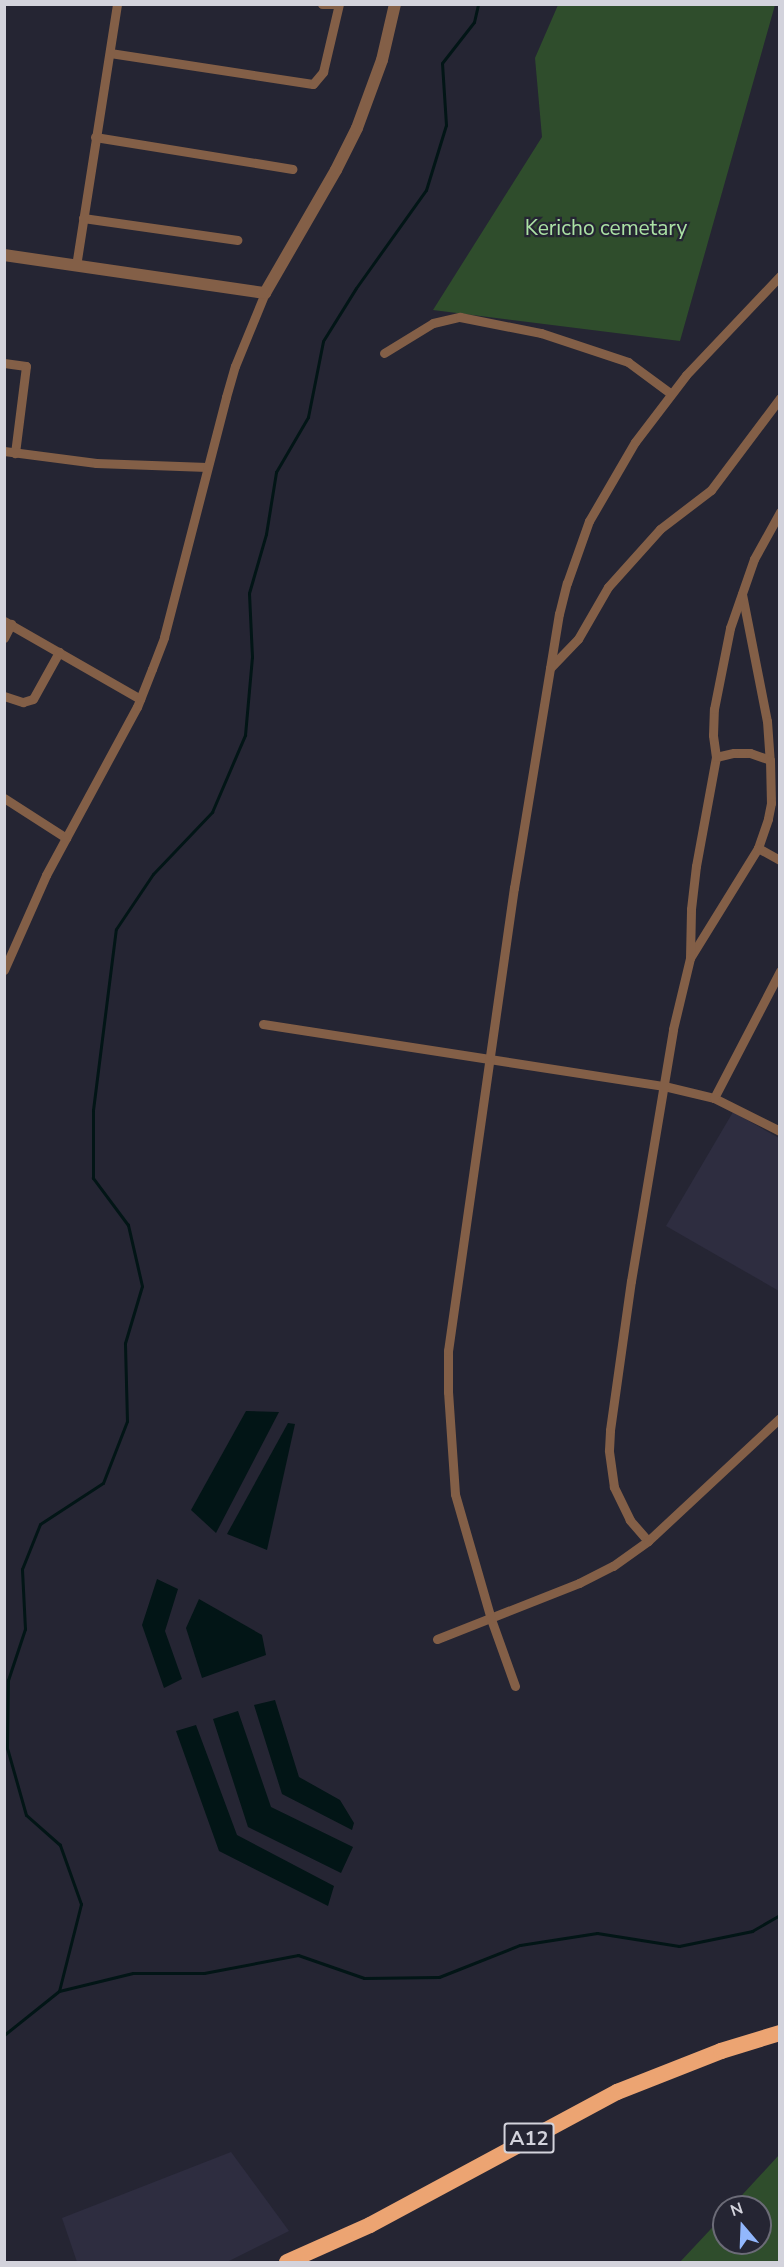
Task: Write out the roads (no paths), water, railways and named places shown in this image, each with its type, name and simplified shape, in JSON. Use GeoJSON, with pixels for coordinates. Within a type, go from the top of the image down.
{"type":"FeatureCollection","features":[{"type":"Feature","properties":{"kind":"highway","name":"A12"},"geometry":{"type":"LineString","coordinates":[[287,2262],[370,2225],[617,2092],[721,2051],[780,2032]]}},
{"type":"Feature","properties":{"kind":"street"},"geometry":{"type":"LineString","coordinates":[[76,266],[117,4]]}},
{"type":"Feature","properties":{"kind":"street"},"geometry":{"type":"LineString","coordinates":[[110,53],[313,84],[323,72],[338,4],[322,4]]}},
{"type":"Feature","properties":{"kind":"street"},"geometry":{"type":"LineString","coordinates":[[4,970],[7,952],[141,699],[164,637],[235,366],[265,293],[336,170],[357,128],[382,60],[394,4]]}},
{"type":"Feature","properties":{"kind":"street"},"geometry":{"type":"LineString","coordinates":[[95,137],[292,170]]}},
{"type":"Feature","properties":{"kind":"street"},"geometry":{"type":"LineString","coordinates":[[83,218],[237,240]]}},
{"type":"Feature","properties":{"kind":"street"},"geometry":{"type":"LineString","coordinates":[[4,255],[265,293]]}},
{"type":"Feature","properties":{"kind":"street"},"geometry":{"type":"LineString","coordinates":[[515,1686],[491,1619],[456,1494],[448,1351],[492,1059],[514,888],[550,668],[567,583],[589,521],[635,442],[670,393],[780,276]]}},
{"type":"Feature","properties":{"kind":"street"},"geometry":{"type":"LineString","coordinates":[[384,353],[433,323],[460,317],[541,333],[628,362],[670,393]]}},
{"type":"Feature","properties":{"kind":"street"},"geometry":{"type":"LineString","coordinates":[[4,363],[26,366],[10,452],[96,463],[207,467]]}},
{"type":"Feature","properties":{"kind":"street"},"geometry":{"type":"LineString","coordinates":[[550,668],[578,639],[608,587],[660,529],[711,490],[780,398]]}},
{"type":"Feature","properties":{"kind":"street"},"geometry":{"type":"LineString","coordinates":[[648,1541],[622,1507],[613,1480],[609,1450],[631,1281],[678,1002],[690,958],[691,909],[716,757],[713,735],[714,709],[730,628],[754,559],[780,512]]}},
{"type":"Feature","properties":{"kind":"street"},"geometry":{"type":"LineString","coordinates":[[690,958],[758,848],[771,803],[767,722],[742,594]]}},
{"type":"Feature","properties":{"kind":"street"},"geometry":{"type":"LineString","coordinates":[[4,638],[8,622],[141,699]]}},
{"type":"Feature","properties":{"kind":"street"},"geometry":{"type":"LineString","coordinates":[[4,696],[23,702],[33,699],[59,652]]}},
{"type":"Feature","properties":{"kind":"street"},"geometry":{"type":"LineString","coordinates":[[716,757],[750,753],[770,760]]}},
{"type":"Feature","properties":{"kind":"street"},"geometry":{"type":"LineString","coordinates":[[4,798],[66,838]]}},
{"type":"Feature","properties":{"kind":"street"},"geometry":{"type":"LineString","coordinates":[[758,848],[780,860]]}},
{"type":"Feature","properties":{"kind":"street"},"geometry":{"type":"LineString","coordinates":[[714,1098],[780,971]]}},
{"type":"Feature","properties":{"kind":"street"},"geometry":{"type":"LineString","coordinates":[[263,1024],[664,1086],[714,1098],[780,1131]]}},
{"type":"Feature","properties":{"kind":"street"},"geometry":{"type":"LineString","coordinates":[[437,1639],[579,1583],[613,1566],[648,1541],[780,1418]]}},
{"type":"Feature","properties":{"kind":"waterway"},"geometry":{"type":"LineString","coordinates":[[59,1991],[81,1904],[60,1845],[26,1815],[7,1748],[8,1680],[25,1629],[22,1569],[40,1524],[103,1483],[127,1421],[125,1343],[142,1286],[128,1225],[93,1178],[93,1110],[116,929],[153,874],[212,812],[245,735],[252,657],[249,593],[266,534],[276,472],[308,417],[323,341],[356,288],[426,190],[446,125],[442,63],[474,22],[478,4]]}},
{"type":"Feature","properties":{"kind":"waterway"},"geometry":{"type":"LineString","coordinates":[[4,2035],[59,1991],[133,1973],[204,1973],[298,1955],[364,1978],[439,1977],[520,1945],[597,1933],[679,1946],[752,1931],[780,1915]]}},
{"type":"Feature","properties":{"kind":"park label","name":"Kericho cemetary"},"geometry":{"type":"Point","coordinates":[606,228]}}]}
